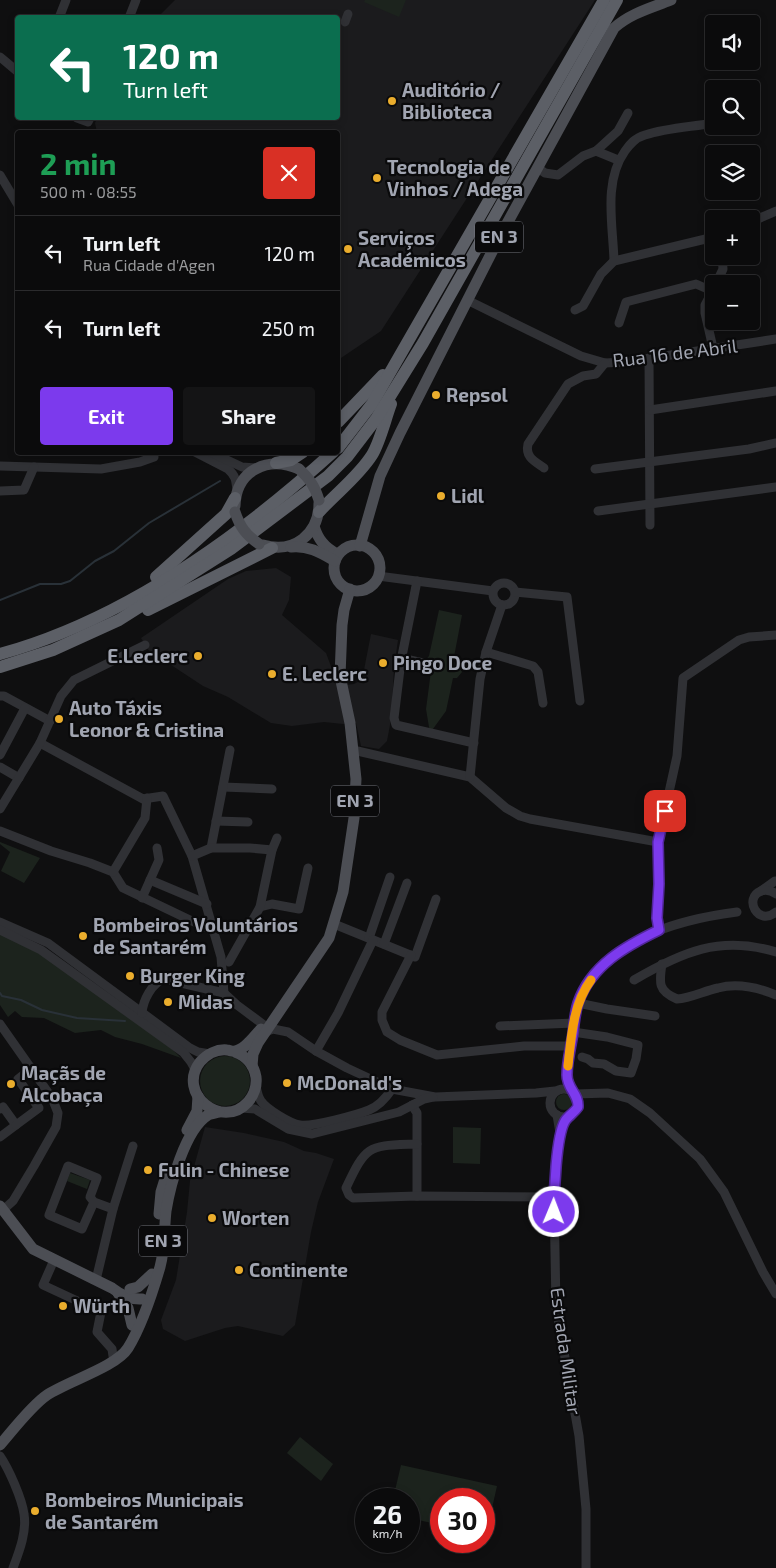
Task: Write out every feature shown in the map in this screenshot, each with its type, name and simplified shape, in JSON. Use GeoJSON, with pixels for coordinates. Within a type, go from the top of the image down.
{"type":"FeatureCollection","features":[{"type":"Feature","properties":{"kind":"highway"},"geometry":{"type":"LineString","coordinates":[[340,445],[372,404],[604,0]]}},
{"type":"Feature","properties":{"kind":"highway"},"geometry":{"type":"LineString","coordinates":[[119,620],[231,549],[328,476],[347,457],[397,386],[423,343],[617,0]]}},
{"type":"Feature","properties":{"kind":"highway"},"geometry":{"type":"LineString","coordinates":[[340,420],[373,386],[401,353]]}},
{"type":"Feature","properties":{"kind":"highway"},"geometry":{"type":"LineString","coordinates":[[319,506],[330,499],[363,468],[373,454],[397,386]]}},
{"type":"Feature","properties":{"kind":"highway"},"geometry":{"type":"LineString","coordinates":[[276,463],[291,460],[298,455]]}},
{"type":"Feature","properties":{"kind":"highway"},"geometry":{"type":"LineString","coordinates":[[0,654],[52,637],[123,605],[229,538],[294,488],[331,455]]}},
{"type":"Feature","properties":{"kind":"highway"},"geometry":{"type":"LineString","coordinates":[[123,605],[132,595],[162,572],[226,514],[236,495]]}},
{"type":"Feature","properties":{"kind":"highway"},"geometry":{"type":"LineString","coordinates":[[0,667],[53,650],[119,620],[150,609],[278,547]]}},
{"type":"Feature","properties":{"kind":"main road","name":"EN 3"},"geometry":{"type":"LineString","coordinates":[[360,546],[380,476],[388,456],[498,240],[614,28],[624,19],[658,2],[671,0]]}},
{"type":"Feature","properties":{"kind":"main road"},"geometry":{"type":"LineString","coordinates":[[278,547],[296,543],[307,536],[314,526],[319,506],[312,483],[300,469],[288,464],[276,463],[257,468],[245,478],[236,495],[235,512],[239,525],[248,536],[259,544],[278,547],[300,546],[337,558]]}},
{"type":"Feature","properties":{"kind":"main road"},"geometry":{"type":"LineString","coordinates":[[314,526],[324,546],[337,558]]}},
{"type":"Feature","properties":{"kind":"main road"},"geometry":{"type":"LineString","coordinates":[[349,546],[360,546],[370,549],[375,554],[378,561],[378,576],[368,588],[361,590],[350,589],[340,583],[334,569],[337,558],[349,546]]}},
{"type":"Feature","properties":{"kind":"main road","name":"EN 3"},"geometry":{"type":"LineString","coordinates":[[256,1084],[252,1066],[253,1054],[265,1029],[322,949],[334,924],[343,892],[354,818],[356,779],[350,723],[340,676],[342,625],[350,589]]}},
{"type":"Feature","properties":{"kind":"main road","name":"EN 3"},"geometry":{"type":"LineString","coordinates":[[235,1052],[244,1047],[265,1029]]}},
{"type":"Feature","properties":{"kind":"main road"},"geometry":{"type":"LineString","coordinates":[[196,1070],[202,1060],[210,1054],[224,1050],[235,1052],[244,1057],[252,1066]]}},
{"type":"Feature","properties":{"kind":"main road","name":"EN 3"},"geometry":{"type":"LineString","coordinates":[[0,1445],[46,1396],[117,1360],[128,1349],[145,1300],[156,1260],[161,1192],[170,1165],[182,1138],[196,1114],[198,1106],[198,1096],[194,1085],[196,1070]]}},
{"type":"Feature","properties":{"kind":"main road"},"geometry":{"type":"LineString","coordinates":[[242,1108],[251,1099],[256,1084]]}},
{"type":"Feature","properties":{"kind":"main road"},"geometry":{"type":"LineString","coordinates":[[198,1096],[206,1106],[218,1112]]}},
{"type":"Feature","properties":{"kind":"main road","name":"EN 3"},"geometry":{"type":"LineString","coordinates":[[101,1368],[124,1345],[160,1266],[172,1182],[179,1161],[191,1136],[201,1121],[208,1115],[242,1108]]}},
{"type":"Feature","properties":{"kind":"main road"},"geometry":{"type":"LineString","coordinates":[[1,1208],[33,1249],[136,1300],[145,1300]]}},
{"type":"Feature","properties":{"kind":"main road"},"geometry":{"type":"LineString","coordinates":[[115,1290],[130,1289],[142,1284],[152,1274]]}},
{"type":"Feature","properties":{"kind":"main road"},"geometry":{"type":"LineString","coordinates":[[130,1289],[145,1300]]}},
{"type":"Feature","properties":{"kind":"main road"},"geometry":{"type":"LineString","coordinates":[[115,1290],[128,1308],[132,1325]]}},
{"type":"Feature","properties":{"kind":"street"},"geometry":{"type":"LineString","coordinates":[[60,15],[66,0]]}},
{"type":"Feature","properties":{"kind":"street"},"geometry":{"type":"LineString","coordinates":[[130,15],[136,0]]}},
{"type":"Feature","properties":{"kind":"street"},"geometry":{"type":"LineString","coordinates":[[0,57],[15,70]]}},
{"type":"Feature","properties":{"kind":"street"},"geometry":{"type":"LineString","coordinates":[[538,168],[545,173],[558,176],[583,156],[596,151],[618,131],[628,113]]}},
{"type":"Feature","properties":{"kind":"street"},"geometry":{"type":"LineString","coordinates":[[614,261],[611,195],[612,178],[618,160],[633,140],[644,135],[705,125]]}},
{"type":"Feature","properties":{"kind":"street"},"geometry":{"type":"LineString","coordinates":[[596,151],[618,160]]}},
{"type":"Feature","properties":{"kind":"street"},"geometry":{"type":"LineString","coordinates":[[0,175],[15,200]]}},
{"type":"Feature","properties":{"kind":"street"},"geometry":{"type":"LineString","coordinates":[[760,218],[776,211]]}},
{"type":"Feature","properties":{"kind":"street"},"geometry":{"type":"LineString","coordinates":[[575,310],[583,306],[600,274],[614,261],[705,239]]}},
{"type":"Feature","properties":{"kind":"street"},"geometry":{"type":"LineString","coordinates":[[619,323],[626,302],[696,284],[705,286]]}},
{"type":"Feature","properties":{"kind":"street","name":"Rua 16 de Abril"},"geometry":{"type":"LineString","coordinates":[[467,300],[581,356],[605,363],[624,362],[776,339]]}},
{"type":"Feature","properties":{"kind":"street"},"geometry":{"type":"LineString","coordinates":[[709,330],[713,348]]}},
{"type":"Feature","properties":{"kind":"street"},"geometry":{"type":"LineString","coordinates":[[649,358],[650,524]]}},
{"type":"Feature","properties":{"kind":"street"},"geometry":{"type":"LineString","coordinates":[[544,468],[529,457],[526,450],[528,444],[568,384],[583,376],[596,374],[605,363]]}},
{"type":"Feature","properties":{"kind":"street"},"geometry":{"type":"LineString","coordinates":[[650,410],[776,391]]}},
{"type":"Feature","properties":{"kind":"street"},"geometry":{"type":"LineString","coordinates":[[595,469],[776,444]]}},
{"type":"Feature","properties":{"kind":"street"},"geometry":{"type":"LineString","coordinates":[[212,456],[242,467],[257,468]]}},
{"type":"Feature","properties":{"kind":"street"},"geometry":{"type":"LineString","coordinates":[[212,456],[232,473],[236,479],[236,495]]}},
{"type":"Feature","properties":{"kind":"street"},"geometry":{"type":"LineString","coordinates":[[0,466],[101,469],[140,462],[154,457]]}},
{"type":"Feature","properties":{"kind":"street"},"geometry":{"type":"LineString","coordinates":[[0,491],[24,490],[34,467]]}},
{"type":"Feature","properties":{"kind":"street"},"geometry":{"type":"LineString","coordinates":[[598,511],[776,486]]}},
{"type":"Feature","properties":{"kind":"street"},"geometry":{"type":"LineString","coordinates":[[378,576],[493,591]]}},
{"type":"Feature","properties":{"kind":"street"},"geometry":{"type":"LineString","coordinates":[[418,581],[401,658],[394,718],[396,725],[474,743]]}},
{"type":"Feature","properties":{"kind":"street"},"geometry":{"type":"LineString","coordinates":[[505,583],[512,586],[515,592],[512,602],[502,605],[494,598],[493,591],[498,585],[505,583]]}},
{"type":"Feature","properties":{"kind":"street"},"geometry":{"type":"LineString","coordinates":[[515,592],[567,597],[580,701]]}},
{"type":"Feature","properties":{"kind":"street"},"geometry":{"type":"LineString","coordinates":[[470,777],[480,679],[486,652],[502,605]]}},
{"type":"Feature","properties":{"kind":"street"},"geometry":{"type":"LineString","coordinates":[[659,930],[657,918],[659,884],[658,842],[677,756],[683,678],[739,640],[749,637],[776,635]]}},
{"type":"Feature","properties":{"kind":"street"},"geometry":{"type":"LineString","coordinates":[[0,809],[40,743],[61,696],[74,680],[146,645]]}},
{"type":"Feature","properties":{"kind":"street"},"geometry":{"type":"LineString","coordinates":[[486,652],[533,666],[538,672],[543,703]]}},
{"type":"Feature","properties":{"kind":"street"},"geometry":{"type":"LineString","coordinates":[[401,658],[423,663]]}},
{"type":"Feature","properties":{"kind":"street"},"geometry":{"type":"LineString","coordinates":[[0,696],[50,721]]}},
{"type":"Feature","properties":{"kind":"street"},"geometry":{"type":"LineString","coordinates":[[0,755],[25,708]]}},
{"type":"Feature","properties":{"kind":"street"},"geometry":{"type":"LineString","coordinates":[[40,743],[142,799],[163,796],[192,856],[207,904],[223,966],[224,993]]}},
{"type":"Feature","properties":{"kind":"street"},"geometry":{"type":"LineString","coordinates":[[211,848],[230,750]]}},
{"type":"Feature","properties":{"kind":"street"},"geometry":{"type":"LineString","coordinates":[[353,750],[470,777],[506,808],[520,816],[658,842]]}},
{"type":"Feature","properties":{"kind":"street"},"geometry":{"type":"LineString","coordinates":[[0,768],[19,778]]}},
{"type":"Feature","properties":{"kind":"street"},"geometry":{"type":"LineString","coordinates":[[223,786],[272,789]]}},
{"type":"Feature","properties":{"kind":"street"},"geometry":{"type":"LineString","coordinates":[[113,872],[145,818],[147,798]]}},
{"type":"Feature","properties":{"kind":"street"},"geometry":{"type":"LineString","coordinates":[[216,821],[248,822]]}},
{"type":"Feature","properties":{"kind":"street"},"geometry":{"type":"LineString","coordinates":[[0,831],[113,872],[123,888],[215,932]]}},
{"type":"Feature","properties":{"kind":"street"},"geometry":{"type":"LineString","coordinates":[[229,962],[260,907],[272,850],[277,838]]}},
{"type":"Feature","properties":{"kind":"street"},"geometry":{"type":"LineString","coordinates":[[142,898],[159,860],[157,848]]}},
{"type":"Feature","properties":{"kind":"street"},"geometry":{"type":"LineString","coordinates":[[192,856],[211,848],[272,850]]}},
{"type":"Feature","properties":{"kind":"street"},"geometry":{"type":"LineString","coordinates":[[260,907],[272,904],[299,910],[308,868]]}},
{"type":"Feature","properties":{"kind":"street"},"geometry":{"type":"LineString","coordinates":[[316,1051],[338,1014],[371,939],[390,877]]}},
{"type":"Feature","properties":{"kind":"street"},"geometry":{"type":"LineString","coordinates":[[150,880],[207,904]]}},
{"type":"Feature","properties":{"kind":"street"},"geometry":{"type":"LineString","coordinates":[[775,914],[761,916],[754,909],[753,900],[755,896],[776,880]]}},
{"type":"Feature","properties":{"kind":"street"},"geometry":{"type":"LineString","coordinates":[[761,891],[769,890],[776,893],[776,880]]}},
{"type":"Feature","properties":{"kind":"street"},"geometry":{"type":"LineString","coordinates":[[384,944],[407,883]]}},
{"type":"Feature","properties":{"kind":"street"},"geometry":{"type":"LineString","coordinates":[[334,924],[415,957],[436,899]]}},
{"type":"Feature","properties":{"kind":"street"},"geometry":{"type":"LineString","coordinates":[[578,1103],[568,1085],[567,1076],[573,1028],[578,1003],[585,988],[606,962],[617,952],[659,930],[708,916],[737,912]]}},
{"type":"Feature","properties":{"kind":"street"},"geometry":{"type":"LineString","coordinates":[[0,922],[48,943],[190,1048],[198,1052],[210,1054]]}},
{"type":"Feature","properties":{"kind":"street"},"geometry":{"type":"LineString","coordinates":[[0,930],[41,950],[183,1052],[196,1070]]}},
{"type":"Feature","properties":{"kind":"street"},"geometry":{"type":"LineString","coordinates":[[634,980],[662,964],[706,947],[734,945],[763,948],[776,952]]}},
{"type":"Feature","properties":{"kind":"street"},"geometry":{"type":"LineString","coordinates":[[411,955],[382,1012],[382,1020],[387,1032],[400,1040],[437,1055],[524,1046],[570,1046]]}},
{"type":"Feature","properties":{"kind":"street"},"geometry":{"type":"LineString","coordinates":[[662,964],[659,978],[662,989],[668,995],[677,999],[720,987],[736,986],[756,988],[776,995]]}},
{"type":"Feature","properties":{"kind":"street"},"geometry":{"type":"LineString","coordinates":[[132,1006],[140,1003],[158,981],[164,979],[224,993],[265,1029],[288,1032],[316,1051],[347,1068],[396,1090],[405,1097],[405,1102],[399,1112]]}},
{"type":"Feature","properties":{"kind":"street"},"geometry":{"type":"LineString","coordinates":[[142,1013],[142,1006],[147,996]]}},
{"type":"Feature","properties":{"kind":"street"},"geometry":{"type":"LineString","coordinates":[[578,1003],[655,1016]]}},
{"type":"Feature","properties":{"kind":"street"},"geometry":{"type":"LineString","coordinates":[[0,1024],[32,1068],[56,1106],[58,1122],[13,1201],[1,1208]]}},
{"type":"Feature","properties":{"kind":"street"},"geometry":{"type":"LineString","coordinates":[[500,1026],[573,1028],[638,1045],[631,1073],[616,1071],[604,1064],[593,1063],[588,1058],[582,1057]]}},
{"type":"Feature","properties":{"kind":"street"},"geometry":{"type":"LineString","coordinates":[[0,1137],[40,1108],[18,1079],[32,1068]]}},
{"type":"Feature","properties":{"kind":"street"},"geometry":{"type":"LineString","coordinates":[[550,1104],[551,1098],[567,1076]]}},
{"type":"Feature","properties":{"kind":"street"},"geometry":{"type":"LineString","coordinates":[[256,1084],[260,1101],[288,1121],[310,1126],[370,1110],[396,1090],[435,1096],[536,1094],[558,1090],[616,1094],[636,1102],[700,1159],[724,1192],[763,1272],[776,1294]]}},
{"type":"Feature","properties":{"kind":"street"},"geometry":{"type":"LineString","coordinates":[[536,1094],[545,1098],[550,1104],[552,1111],[563,1117],[569,1116],[574,1112],[578,1103],[584,1098],[595,1094]]}},
{"type":"Feature","properties":{"kind":"street"},"geometry":{"type":"LineString","coordinates":[[242,1108],[255,1109],[288,1130],[312,1134],[415,1109],[424,1099],[435,1096]]}},
{"type":"Feature","properties":{"kind":"street"},"geometry":{"type":"LineString","coordinates":[[0,1109],[3,1107],[16,1125]]}},
{"type":"Feature","properties":{"kind":"street"},"geometry":{"type":"LineString","coordinates":[[415,1109],[418,1123],[417,1196]]}},
{"type":"Feature","properties":{"kind":"street"},"geometry":{"type":"LineString","coordinates":[[399,1112],[410,1115],[418,1123]]}},
{"type":"Feature","properties":{"kind":"street","name":"Estrada Militar"},"geometry":{"type":"LineString","coordinates":[[557,1115],[560,1133]]}},
{"type":"Feature","properties":{"kind":"street","name":"Estrada Militar"},"geometry":{"type":"LineString","coordinates":[[569,1116],[564,1122],[560,1133],[554,1197],[556,1307],[579,1436],[586,1509],[586,1568]]}},
{"type":"Feature","properties":{"kind":"street"},"geometry":{"type":"LineString","coordinates":[[417,1144],[382,1145],[364,1154],[357,1164],[346,1188],[349,1195],[353,1198],[417,1196],[554,1197]]}},
{"type":"Feature","properties":{"kind":"street"},"geometry":{"type":"LineString","coordinates":[[96,1280],[133,1146]]}},
{"type":"Feature","properties":{"kind":"street"},"geometry":{"type":"LineString","coordinates":[[94,1202],[82,1229],[49,1214],[68,1166],[97,1178],[90,1195],[94,1202],[114,1210]]}},
{"type":"Feature","properties":{"kind":"street"},"geometry":{"type":"LineString","coordinates":[[54,1260],[43,1285],[101,1312],[97,1332],[112,1349],[113,1356]]}},
{"type":"Feature","properties":{"kind":"street"},"geometry":{"type":"LineString","coordinates":[[0,1456],[14,1484],[24,1515],[22,1544],[13,1568]]}},
{"type":"Feature","properties":{"kind":"shaded area"},"geometry":{"type":"Polygon","coordinates":[[[175,0],[595,0],[381,331],[340,359],[340,130],[97,130],[95,123],[96,120],[340,120],[340,15],[160,15],[175,0]]]}},
{"type":"Feature","properties":{"kind":"shaded area"},"geometry":{"type":"Polygon","coordinates":[[[365,0],[406,0],[399,17],[364,2],[365,0]]]}},
{"type":"Feature","properties":{"kind":"shaded area"},"geometry":{"type":"Polygon","coordinates":[[[276,568],[291,577],[289,600],[282,615],[326,653],[336,680],[346,685],[362,680],[371,634],[398,640],[390,725],[387,741],[379,749],[361,746],[356,723],[324,722],[292,726],[271,723],[228,697],[203,686],[162,659],[151,654],[141,638],[228,579],[246,571],[276,568]]]}},
{"type":"Feature","properties":{"kind":"shaded area"},"geometry":{"type":"Polygon","coordinates":[[[439,610],[462,615],[453,662],[458,664],[462,672],[457,678],[453,678],[446,711],[430,733],[426,709],[431,671],[425,669],[423,663],[429,656],[439,610]]]}},
{"type":"Feature","properties":{"kind":"shaded area"},"geometry":{"type":"Polygon","coordinates":[[[0,842],[40,858],[24,883],[1,871],[10,852],[0,842]]]}},
{"type":"Feature","properties":{"kind":"shaded area"},"geometry":{"type":"Polygon","coordinates":[[[0,934],[40,952],[173,1050],[181,1058],[142,1044],[115,1037],[101,1030],[75,1033],[44,1018],[22,1017],[15,1011],[8,1017],[0,1005],[0,934]]]}},
{"type":"Feature","properties":{"kind":"shaded area"},"geometry":{"type":"Polygon","coordinates":[[[225,1056],[234,1058],[245,1067],[250,1081],[248,1090],[239,1101],[225,1106],[216,1104],[205,1095],[200,1081],[202,1072],[211,1061],[225,1056]]]}},
{"type":"Feature","properties":{"kind":"shaded area"},"geometry":{"type":"Polygon","coordinates":[[[564,1094],[570,1096],[572,1102],[570,1108],[564,1110],[558,1108],[556,1102],[558,1096],[564,1094]]]}},
{"type":"Feature","properties":{"kind":"shaded area"},"geometry":{"type":"Polygon","coordinates":[[[205,1127],[284,1142],[304,1151],[334,1159],[318,1202],[295,1325],[283,1336],[238,1326],[225,1328],[185,1341],[163,1329],[161,1320],[176,1280],[190,1181],[205,1127]]]}},
{"type":"Feature","properties":{"kind":"shaded area"},"geometry":{"type":"Polygon","coordinates":[[[453,1127],[481,1128],[480,1164],[453,1163],[453,1127]]]}},
{"type":"Feature","properties":{"kind":"shaded area"},"geometry":{"type":"Polygon","coordinates":[[[70,1173],[90,1180],[87,1189],[67,1181],[70,1173]]]}},
{"type":"Feature","properties":{"kind":"shaded area"},"geometry":{"type":"Polygon","coordinates":[[[535,1201],[548,1204],[550,1207],[549,1224],[534,1221],[532,1206],[535,1206],[535,1201]]]}},
{"type":"Feature","properties":{"kind":"shaded area"},"geometry":{"type":"Polygon","coordinates":[[[300,1437],[333,1464],[321,1481],[287,1453],[300,1437]]]}},
{"type":"Feature","properties":{"kind":"shaded area"},"geometry":{"type":"Polygon","coordinates":[[[401,1465],[497,1486],[495,1495],[495,1488],[430,1488],[430,1523],[420,1520],[420,1488],[396,1488],[401,1465]]]}},
{"type":"Feature","properties":{"kind":"waterway"},"geometry":{"type":"LineString","coordinates":[[0,600],[40,584],[61,584],[70,581],[95,561],[114,551],[149,523],[220,481]]}},
{"type":"Feature","properties":{"kind":"waterway"},"geometry":{"type":"LineString","coordinates":[[0,993],[2,996],[21,1000],[42,1010],[77,1018],[125,1021]]}},
{"type":"Feature","properties":{"kind":"slow traffic"},"geometry":{"type":"LineString","coordinates":[[568,1066],[578,1003],[591,980]]}},
{"type":"Feature","properties":{"kind":"place","name":"Auditório / Biblioteca"},"geometry":{"type":"Point","coordinates":[392,101]}},
{"type":"Feature","properties":{"kind":"place","name":"Tecnologia de Vinhos / Adega"},"geometry":{"type":"Point","coordinates":[377,178]}},
{"type":"Feature","properties":{"kind":"place","name":"Serviços Académicos"},"geometry":{"type":"Point","coordinates":[348,249]}},
{"type":"Feature","properties":{"kind":"place","name":"Repsol"},"geometry":{"type":"Point","coordinates":[436,395]}},
{"type":"Feature","properties":{"kind":"place","name":"Lidl"},"geometry":{"type":"Point","coordinates":[441,496]}},
{"type":"Feature","properties":{"kind":"place","name":"E.Leclerc"},"geometry":{"type":"Point","coordinates":[198,656]}},
{"type":"Feature","properties":{"kind":"place","name":"Pingo Doce"},"geometry":{"type":"Point","coordinates":[383,663]}},
{"type":"Feature","properties":{"kind":"place","name":"E. Leclerc"},"geometry":{"type":"Point","coordinates":[272,674]}},
{"type":"Feature","properties":{"kind":"place","name":"Auto Táxis Leonor & Cristina"},"geometry":{"type":"Point","coordinates":[59,719]}},
{"type":"Feature","properties":{"kind":"place","name":"Bombeiros Voluntários de Santarém"},"geometry":{"type":"Point","coordinates":[83,936]}},
{"type":"Feature","properties":{"kind":"place","name":"Burger King"},"geometry":{"type":"Point","coordinates":[130,976]}},
{"type":"Feature","properties":{"kind":"place","name":"Midas"},"geometry":{"type":"Point","coordinates":[168,1002]}},
{"type":"Feature","properties":{"kind":"place","name":"McDonald's"},"geometry":{"type":"Point","coordinates":[287,1083]}},
{"type":"Feature","properties":{"kind":"place","name":"Maçãs de Alcobaça"},"geometry":{"type":"Point","coordinates":[11,1084]}},
{"type":"Feature","properties":{"kind":"place","name":"Fulin - Chinese"},"geometry":{"type":"Point","coordinates":[148,1170]}},
{"type":"Feature","properties":{"kind":"place","name":"Worten"},"geometry":{"type":"Point","coordinates":[212,1218]}},
{"type":"Feature","properties":{"kind":"place","name":"Continente"},"geometry":{"type":"Point","coordinates":[239,1270]}},
{"type":"Feature","properties":{"kind":"place","name":"Würth"},"geometry":{"type":"Point","coordinates":[63,1306]}},
{"type":"Feature","properties":{"kind":"place","name":"Bombeiros Municipais de Santarém"},"geometry":{"type":"Point","coordinates":[35,1511]}},
{"type":"Feature","properties":{"kind":"route"},"geometry":{"type":"LineString","coordinates":[[554,1212],[560,1133],[564,1122],[578,1107],[576,1095],[568,1085],[567,1076],[570,1046],[578,1003],[585,988],[596,973],[617,952],[659,930],[657,918],[659,884],[658,842],[665,811]]}}]}
